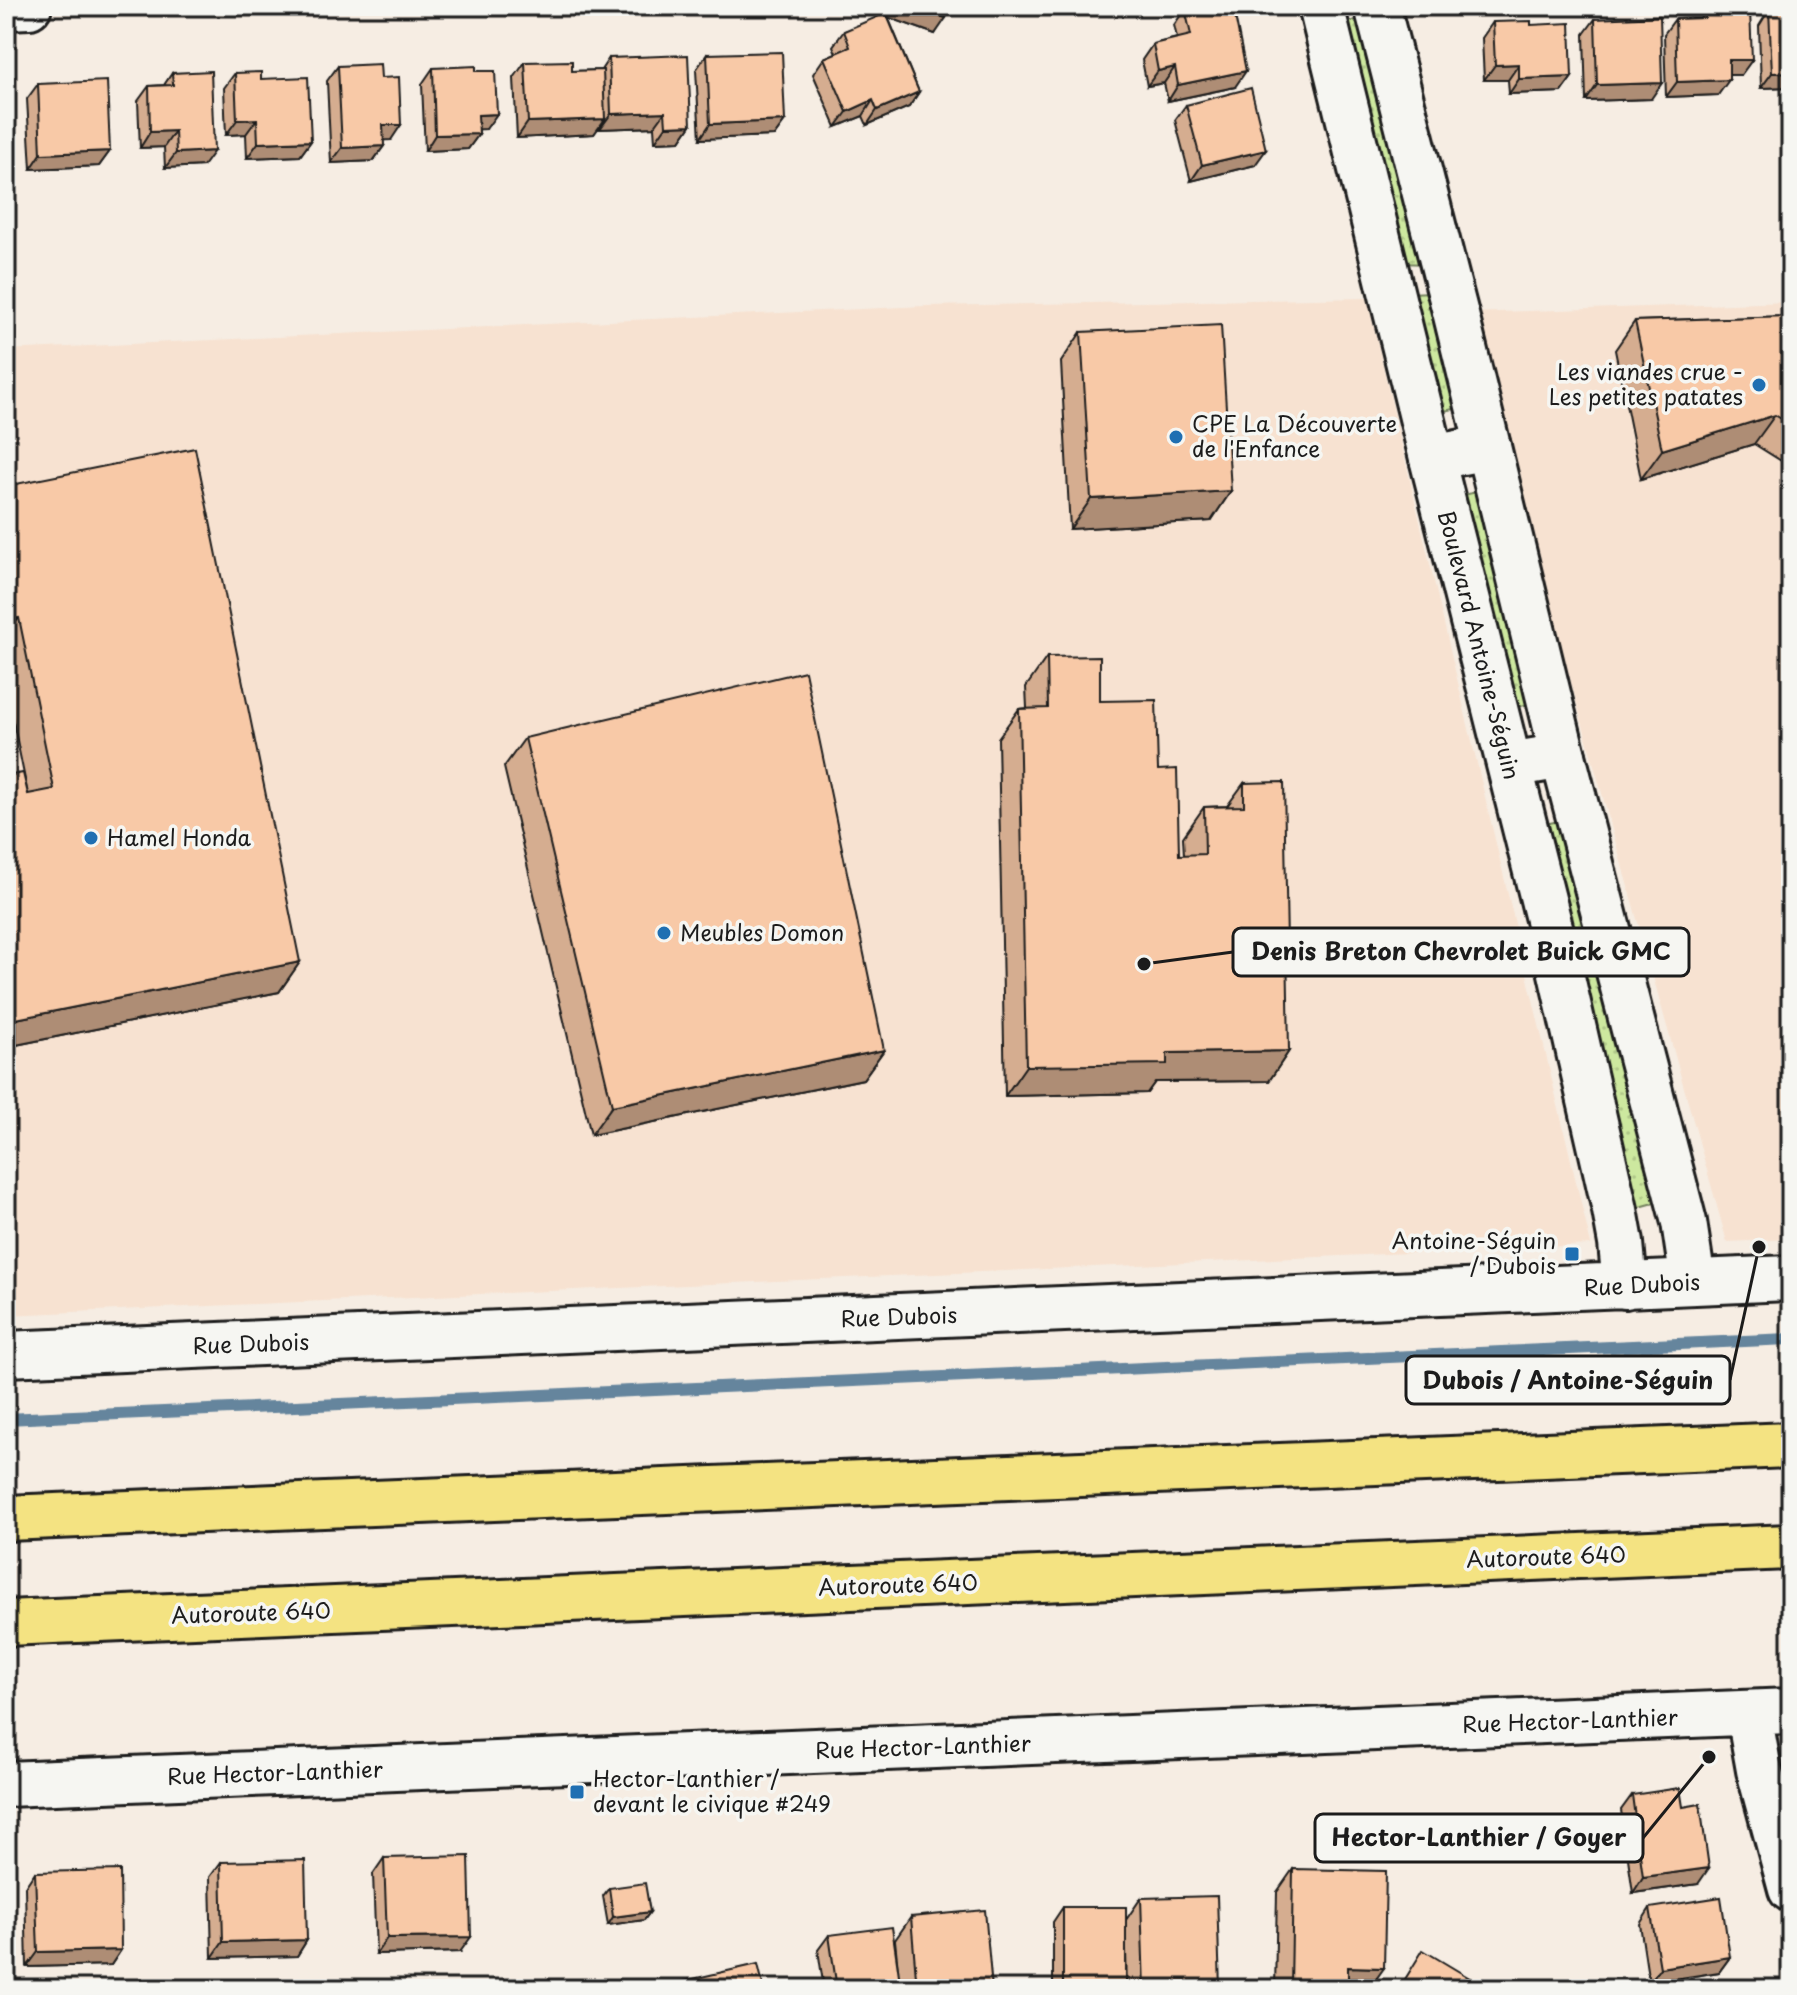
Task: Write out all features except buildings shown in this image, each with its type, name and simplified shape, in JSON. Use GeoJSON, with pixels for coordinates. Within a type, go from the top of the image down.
{"type":"FeatureCollection","features":[{"type":"Feature","properties":{"kind":"highway"},"geometry":{"type":"LineString","coordinates":[[6,1518],[1791,1445]]}},
{"type":"Feature","properties":{"kind":"highway","name":"Autoroute 640"},"geometry":{"type":"LineString","coordinates":[[6,1623],[1791,1547]]}},
{"type":"Feature","properties":{"kind":"street"},"geometry":{"type":"LineString","coordinates":[[6,7],[29,6]]}},
{"type":"Feature","properties":{"kind":"street","name":"Boulevard Antoine-Séguin"},"geometry":{"type":"LineString","coordinates":[[1321,6],[1556,951],[1615,1210],[1625,1286]]}},
{"type":"Feature","properties":{"kind":"street"},"geometry":{"type":"LineString","coordinates":[[1377,6],[1563,756],[1682,1211],[1693,1282]]}},
{"type":"Feature","properties":{"kind":"street"},"geometry":{"type":"LineString","coordinates":[[1432,458],[1488,447]]}},
{"type":"Feature","properties":{"kind":"street"},"geometry":{"type":"LineString","coordinates":[[1510,765],[1563,756]]}},
{"type":"Feature","properties":{"kind":"street","name":"Rue Dubois"},"geometry":{"type":"LineString","coordinates":[[6,1354],[1791,1278]]}},
{"type":"Feature","properties":{"kind":"street"},"geometry":{"type":"LineString","coordinates":[[1770,1712],[1759,1770],[1791,1889]]}},
{"type":"Feature","properties":{"kind":"street","name":"Rue Hector-Lanthier"},"geometry":{"type":"LineString","coordinates":[[6,1784],[1770,1712]]}},
{"type":"Feature","properties":{"kind":"shaded area"},"geometry":{"type":"Polygon","coordinates":[[[1367,298],[1591,1245],[6,1315],[6,350],[924,306],[1367,298]]]}},
{"type":"Feature","properties":{"kind":"shaded area"},"geometry":{"type":"Polygon","coordinates":[[[1791,302],[1791,1239],[1727,1242],[1468,313],[1791,302]]]}},
{"type":"Feature","properties":{"kind":"green space"},"geometry":{"type":"Polygon","coordinates":[[[1363,19],[1426,264],[1401,263],[1341,23],[1363,19]]]}},
{"type":"Feature","properties":{"kind":"green space"},"geometry":{"type":"Polygon","coordinates":[[[1432,292],[1460,408],[1438,412],[1409,293],[1432,292]]]}},
{"type":"Feature","properties":{"kind":"green space"},"geometry":{"type":"Polygon","coordinates":[[[1481,491],[1534,703],[1512,708],[1459,496],[1481,491]]]}},
{"type":"Feature","properties":{"kind":"green space"},"geometry":{"type":"Polygon","coordinates":[[[1563,820],[1658,1202],[1636,1208],[1541,825],[1563,820]]]}},
{"type":"Feature","properties":{"kind":"waterway"},"geometry":{"type":"LineString","coordinates":[[6,1419],[1791,1339]]}},
{"type":"Feature","properties":{"kind":"place","name":"Les viandes crue - Les petites patates"},"geometry":{"type":"Point","coordinates":[1759,385]}},
{"type":"Feature","properties":{"kind":"place","name":"CPE La Découverte de l'Enfance"},"geometry":{"type":"Point","coordinates":[1176,437]}},
{"type":"Feature","properties":{"kind":"place","name":"Hamel Honda"},"geometry":{"type":"Point","coordinates":[91,838]}},
{"type":"Feature","properties":{"kind":"place","name":"Meubles Domon"},"geometry":{"type":"Point","coordinates":[664,933]}},
{"type":"Feature","properties":{"kind":"place","name":"Denis Breton Chevrolet Buick GMC"},"geometry":{"type":"Point","coordinates":[1144,964]}},
{"type":"Feature","properties":{"kind":"place","name":"Dubois / Antoine-Séguin"},"geometry":{"type":"Point","coordinates":[1759,1247]}},
{"type":"Feature","properties":{"kind":"place","name":"Antoine-Séguin / Dubois"},"geometry":{"type":"Point","coordinates":[1572,1254]}},
{"type":"Feature","properties":{"kind":"place","name":"Hector-Lanthier / Goyer"},"geometry":{"type":"Point","coordinates":[1709,1757]}},
{"type":"Feature","properties":{"kind":"place","name":"Hector-Lanthier / devant le civique #249"},"geometry":{"type":"Point","coordinates":[577,1792]}}]}
